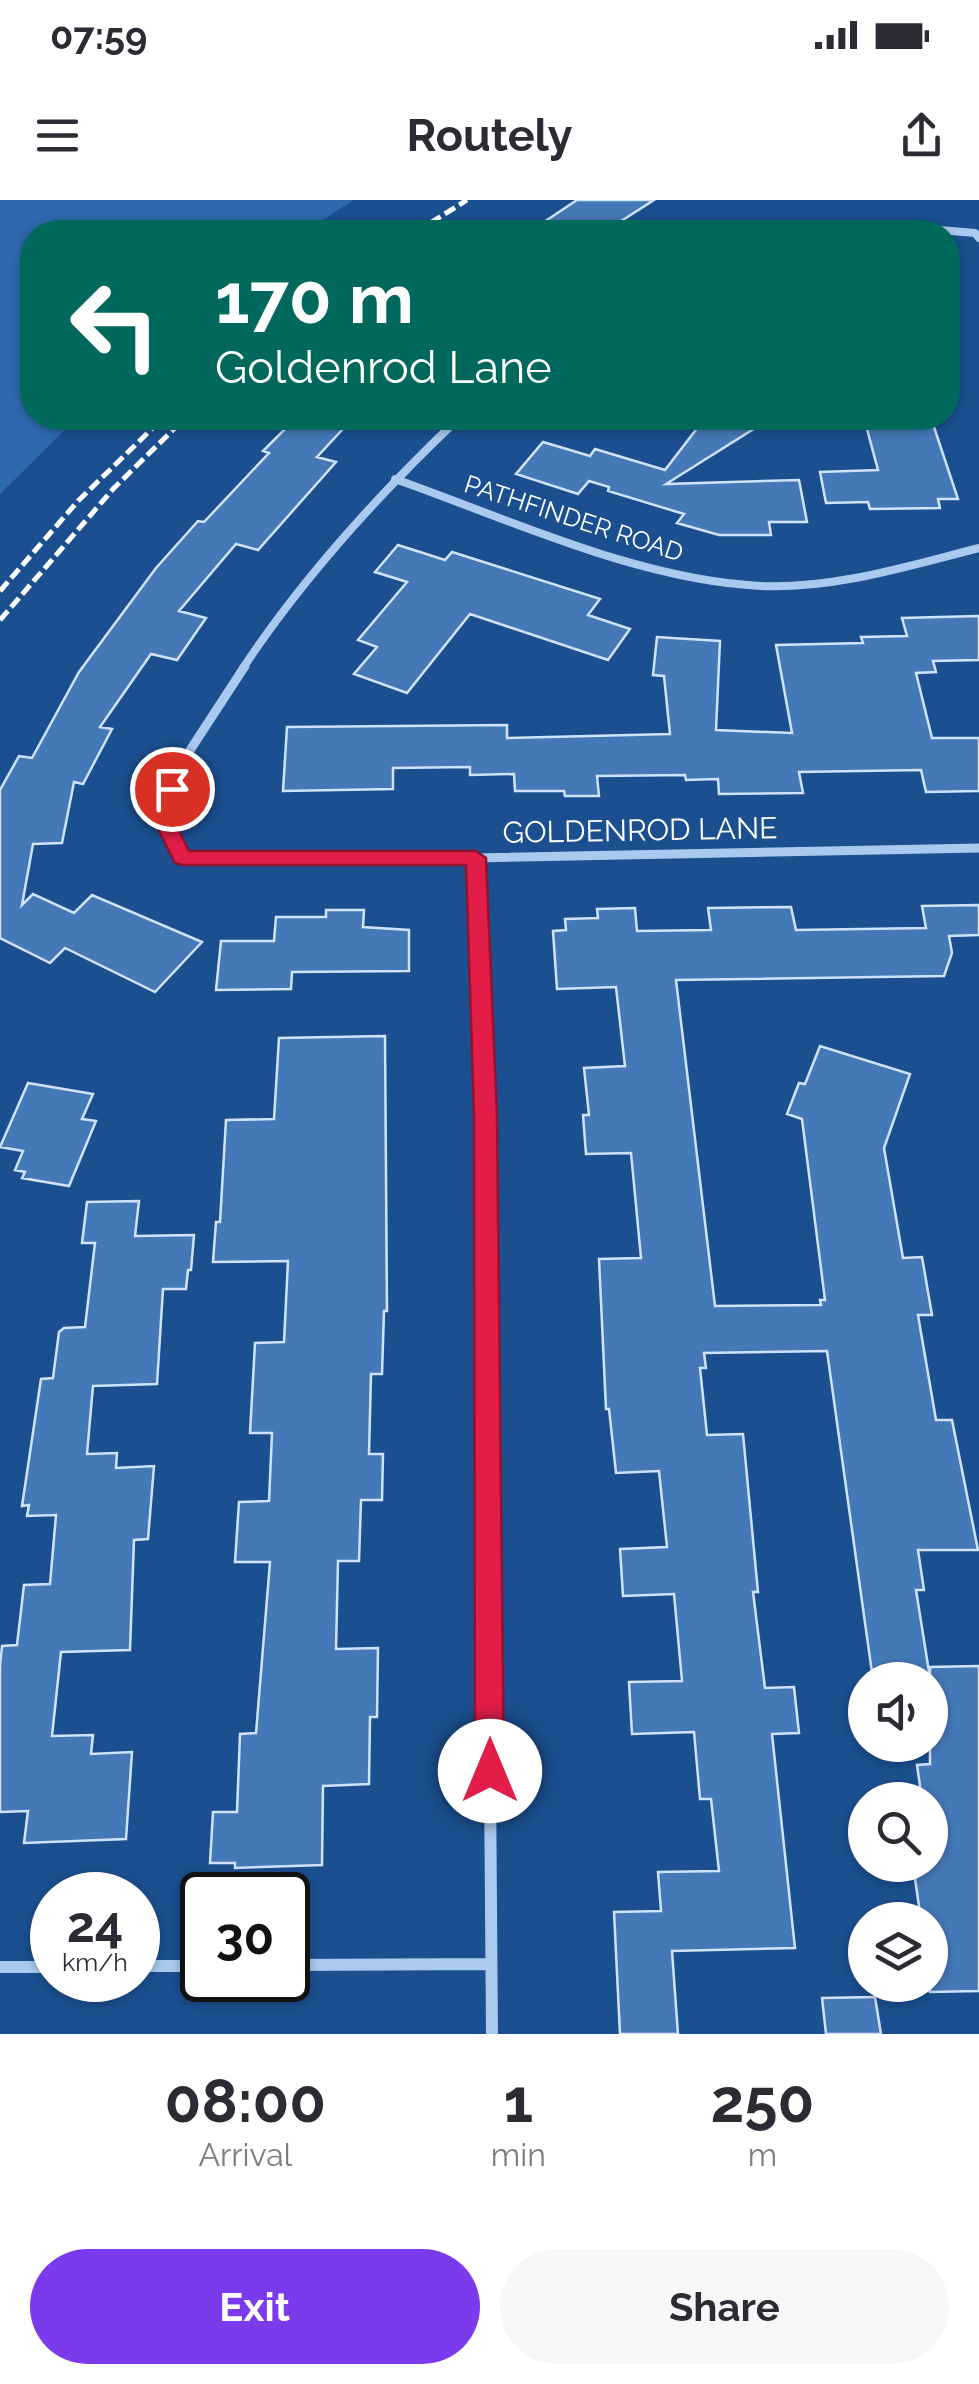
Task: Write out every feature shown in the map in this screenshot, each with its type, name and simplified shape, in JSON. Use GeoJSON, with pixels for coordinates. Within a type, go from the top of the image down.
{"type":"FeatureCollection","features":[{"type":"Feature","properties":{"kind":"street"},"geometry":{"type":"LineString","coordinates":[[394,480],[446,430]]}},
{"type":"Feature","properties":{"kind":"street","name":"PATHFINDER ROAD"},"geometry":{"type":"LineString","coordinates":[[394,480],[626,560],[700,580],[764,586],[860,578],[979,548]]}},
{"type":"Feature","properties":{"kind":"street","name":"GOLDENROD LANE"},"geometry":{"type":"LineString","coordinates":[[394,480],[278,614],[183,761],[162,817],[182,858],[476,858],[979,848]]}},
{"type":"Feature","properties":{"kind":"street"},"geometry":{"type":"LineString","coordinates":[[476,858],[485,1115],[492,2034]]}},
{"type":"Feature","properties":{"kind":"street"},"geometry":{"type":"LineString","coordinates":[[310,1965],[491,1964]]}},
{"type":"Feature","properties":{"kind":"street"},"geometry":{"type":"LineString","coordinates":[[0,1967],[30,1966]]}},
{"type":"Feature","properties":{"kind":"shaded area"},"geometry":{"type":"Polygon","coordinates":[[[0,200],[354,200],[322,220],[20,220],[20,430],[65,430],[0,494],[0,200]]]}},
{"type":"Feature","properties":{"kind":"building"},"geometry":{"type":"Polygon","coordinates":[[[577,200],[654,200],[623,220],[547,220],[577,200]]]}},
{"type":"Feature","properties":{"kind":"building"},"geometry":{"type":"Polygon","coordinates":[[[284,430],[342,430],[317,457],[336,462],[258,550],[236,544],[179,611],[206,618],[177,660],[151,654],[100,727],[112,729],[83,784],[74,782],[62,843],[33,844],[22,905],[33,894],[74,913],[92,895],[202,942],[155,992],[65,948],[50,963],[0,938],[0,790],[19,756],[32,758],[79,672],[156,568],[269,453],[263,451],[284,430]]]}},
{"type":"Feature","properties":{"kind":"building"},"geometry":{"type":"Polygon","coordinates":[[[696,430],[752,430],[666,484],[799,480],[807,522],[769,522],[771,535],[719,535],[677,523],[684,514],[608,491],[609,487],[589,481],[578,494],[516,474],[543,442],[590,456],[595,449],[665,470],[696,430]]]}},
{"type":"Feature","properties":{"kind":"building"},"geometry":{"type":"Polygon","coordinates":[[[867,430],[935,430],[958,499],[938,499],[940,508],[870,509],[868,502],[826,503],[820,472],[878,470],[867,430]]]}},
{"type":"Feature","properties":{"kind":"building"},"geometry":{"type":"Polygon","coordinates":[[[398,545],[445,560],[452,552],[600,599],[588,615],[630,629],[608,660],[470,614],[407,693],[354,674],[377,647],[358,640],[407,582],[375,572],[398,545]]]}},
{"type":"Feature","properties":{"kind":"building"},"geometry":{"type":"Polygon","coordinates":[[[979,616],[979,660],[933,661],[936,672],[916,673],[932,738],[979,738],[979,791],[926,792],[921,770],[799,772],[803,793],[719,794],[718,779],[686,780],[685,775],[597,776],[599,796],[565,796],[564,791],[515,791],[514,774],[470,775],[470,767],[393,768],[393,789],[283,791],[287,727],[507,725],[507,738],[670,734],[664,676],[653,675],[657,637],[720,641],[716,730],[792,733],[776,645],[863,643],[861,637],[907,636],[902,618],[979,616]]]}},
{"type":"Feature","properties":{"kind":"building"},"geometry":{"type":"Polygon","coordinates":[[[979,905],[979,935],[949,936],[952,953],[944,976],[676,980],[715,1306],[821,1305],[820,1300],[825,1300],[802,1119],[787,1114],[799,1083],[805,1084],[820,1046],[910,1074],[884,1148],[903,1258],[922,1257],[932,1315],[918,1315],[936,1420],[952,1420],[978,1550],[918,1550],[924,1590],[916,1590],[927,1662],[870,1662],[827,1351],[704,1353],[706,1368],[700,1368],[707,1435],[743,1434],[758,1592],[753,1592],[765,1688],[794,1687],[799,1733],[772,1734],[795,1948],[672,1951],[678,2034],[620,2034],[614,1912],[661,1911],[658,1872],[719,1871],[711,1799],[700,1799],[694,1732],[632,1734],[629,1682],[682,1681],[674,1594],[623,1596],[620,1549],[667,1547],[659,1471],[616,1473],[606,1409],[599,1259],[641,1258],[631,1153],[586,1154],[583,1115],[589,1115],[584,1068],[625,1066],[616,987],[557,989],[553,931],[566,930],[565,919],[598,918],[597,909],[635,908],[637,931],[711,930],[708,908],[791,907],[796,930],[926,928],[922,906],[979,905]]]}},
{"type":"Feature","properties":{"kind":"building"},"geometry":{"type":"Polygon","coordinates":[[[326,910],[364,910],[363,927],[409,930],[409,971],[292,972],[291,989],[216,990],[221,941],[274,941],[276,917],[326,917],[326,910]]]}},
{"type":"Feature","properties":{"kind":"building"},"geometry":{"type":"Polygon","coordinates":[[[385,1036],[387,1311],[382,1374],[371,1374],[369,1454],[383,1454],[382,1500],[361,1500],[359,1561],[338,1561],[336,1649],[378,1648],[377,1717],[370,1717],[369,1784],[323,1786],[322,1865],[235,1868],[235,1863],[210,1863],[213,1812],[237,1812],[240,1734],[256,1733],[270,1562],[235,1562],[239,1502],[269,1501],[272,1433],[250,1433],[255,1343],[284,1342],[288,1261],[213,1262],[216,1222],[220,1222],[226,1120],[274,1119],[279,1038],[385,1036]]]}},
{"type":"Feature","properties":{"kind":"building"},"geometry":{"type":"Polygon","coordinates":[[[28,1083],[93,1094],[82,1119],[96,1121],[69,1186],[22,1178],[25,1172],[15,1170],[23,1151],[0,1147],[28,1083]]]}},
{"type":"Feature","properties":{"kind":"building"},"geometry":{"type":"Polygon","coordinates":[[[139,1201],[135,1236],[194,1235],[186,1289],[163,1289],[157,1384],[93,1386],[87,1454],[117,1453],[116,1468],[154,1466],[148,1539],[134,1540],[130,1650],[61,1652],[52,1736],[93,1735],[91,1754],[132,1752],[126,1839],[24,1843],[28,1811],[0,1812],[0,1666],[2,1646],[17,1645],[24,1585],[50,1584],[56,1515],[27,1516],[29,1505],[22,1506],[41,1379],[53,1378],[59,1332],[85,1327],[95,1243],[82,1243],[87,1202],[139,1201]]]}},
{"type":"Feature","properties":{"kind":"building"},"geometry":{"type":"Polygon","coordinates":[[[979,1666],[979,1991],[948,1992],[948,1902],[918,1902],[915,1882],[948,1882],[948,1782],[919,1782],[917,1765],[948,1762],[948,1667],[979,1666]]]}},
{"type":"Feature","properties":{"kind":"building"},"geometry":{"type":"Polygon","coordinates":[[[822,1998],[876,2002],[881,2034],[826,2034],[822,1998]]]}},
{"type":"Feature","properties":{"kind":"railway"},"geometry":{"type":"LineString","coordinates":[[435,220],[467,200]]}},
{"type":"Feature","properties":{"kind":"railway"},"geometry":{"type":"LineString","coordinates":[[0,591],[78,501],[151,430]]}},
{"type":"Feature","properties":{"kind":"railway"},"geometry":{"type":"LineString","coordinates":[[0,620],[114,488],[173,430]]}},
{"type":"Feature","properties":{"kind":"route"},"geometry":{"type":"LineString","coordinates":[[172,789],[162,817],[182,858],[476,858],[485,1115],[490,1771]]}}]}
